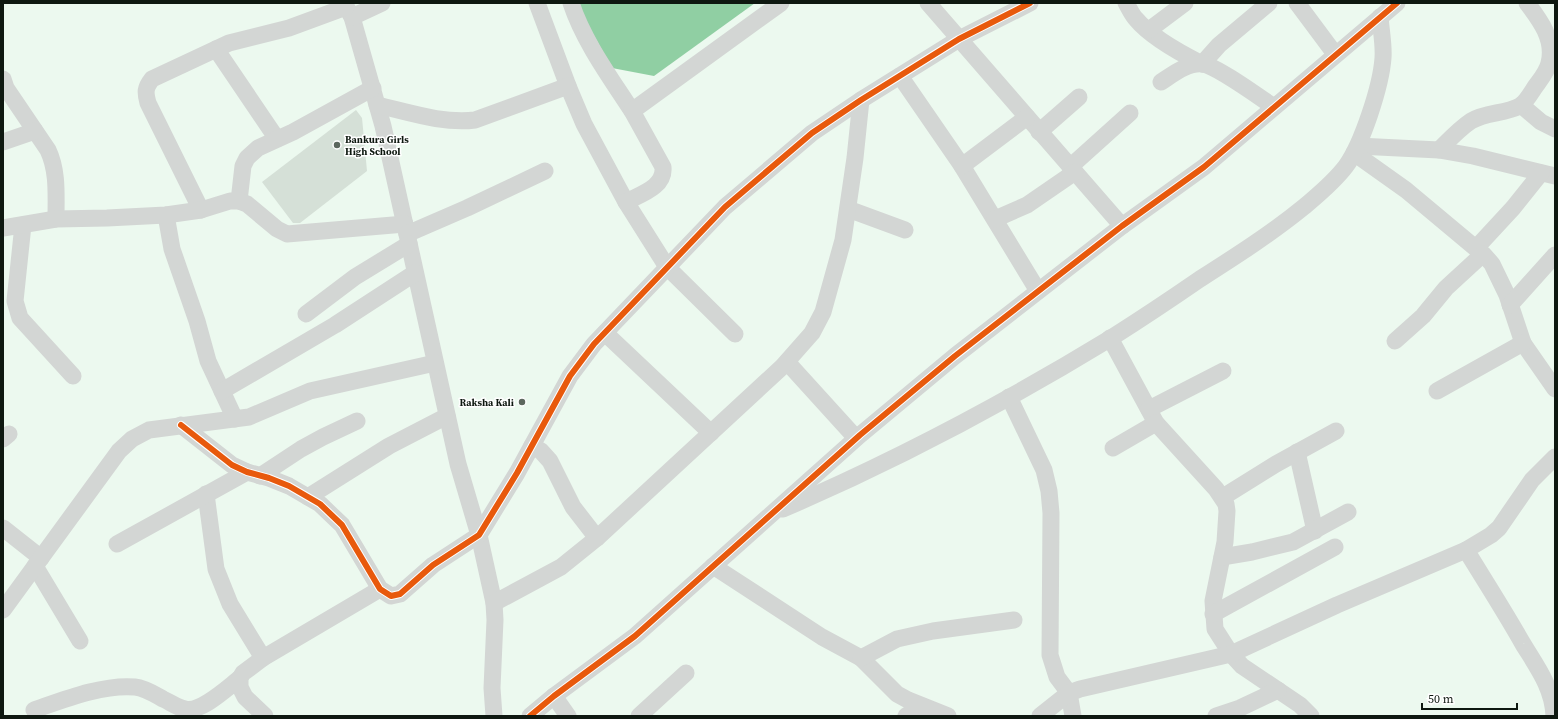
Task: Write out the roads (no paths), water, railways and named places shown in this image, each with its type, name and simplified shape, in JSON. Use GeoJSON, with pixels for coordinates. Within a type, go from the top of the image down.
{"type":"FeatureCollection","features":[{"type":"Feature","properties":{"kind":"street"},"geometry":{"type":"LineString","coordinates":[[201,210],[148,103],[145,93],[147,86],[152,80],[229,43],[289,28],[347,9],[382,3]]}},
{"type":"Feature","properties":{"kind":"street"},"geometry":{"type":"LineString","coordinates":[[537,3],[584,124],[626,202],[667,267],[735,334]]}},
{"type":"Feature","properties":{"kind":"street"},"geometry":{"type":"LineString","coordinates":[[571,3],[585,36],[632,111],[663,167],[664,172],[656,186],[626,202]]}},
{"type":"Feature","properties":{"kind":"street"},"geometry":{"type":"LineString","coordinates":[[632,111],[781,3]]}},
{"type":"Feature","properties":{"kind":"street"},"geometry":{"type":"LineString","coordinates":[[928,3],[1026,118],[1122,226]]}},
{"type":"Feature","properties":{"kind":"street"},"geometry":{"type":"LineString","coordinates":[[182,426],[232,465],[289,486],[320,504],[342,525],[380,588],[391,596],[400,594],[433,565],[480,535],[532,446],[570,376],[594,344],[725,207],[812,133],[861,100],[959,39],[1030,3]]}},
{"type":"Feature","properties":{"kind":"street"},"geometry":{"type":"LineString","coordinates":[[1126,3],[1135,19],[1176,50],[1225,75],[1274,107]]}},
{"type":"Feature","properties":{"kind":"street"},"geometry":{"type":"LineString","coordinates":[[1149,30],[1185,3]]}},
{"type":"Feature","properties":{"kind":"street"},"geometry":{"type":"LineString","coordinates":[[1161,82],[1184,68],[1202,64],[1219,45],[1269,3]]}},
{"type":"Feature","properties":{"kind":"street"},"geometry":{"type":"LineString","coordinates":[[1296,3],[1335,54]]}},
{"type":"Feature","properties":{"kind":"street"},"geometry":{"type":"LineString","coordinates":[[530,716],[554,696],[635,636],[856,438],[955,356],[1122,226],[1204,167],[1335,54],[1397,3]]}},
{"type":"Feature","properties":{"kind":"street"},"geometry":{"type":"LineString","coordinates":[[1439,150],[1470,122],[1483,115],[1501,113],[1521,105],[1544,76],[1549,64],[1551,52],[1551,31],[1527,3]]}},
{"type":"Feature","properties":{"kind":"street"},"geometry":{"type":"LineString","coordinates":[[347,9],[373,88],[458,464],[480,535],[494,603],[495,620],[492,688],[494,716]]}},
{"type":"Feature","properties":{"kind":"street"},"geometry":{"type":"LineString","coordinates":[[770,515],[848,481],[911,450],[1009,397],[1110,338],[1222,265],[1295,214],[1334,180],[1346,166],[1356,149],[1374,97],[1383,57],[1380,17]]}},
{"type":"Feature","properties":{"kind":"street"},"geometry":{"type":"LineString","coordinates":[[216,49],[277,140]]}},
{"type":"Feature","properties":{"kind":"street"},"geometry":{"type":"LineString","coordinates":[[900,76],[962,166],[1038,291]]}},
{"type":"Feature","properties":{"kind":"street"},"geometry":{"type":"LineString","coordinates":[[3,79],[6,88],[48,150],[53,160],[55,174],[56,219]]}},
{"type":"Feature","properties":{"kind":"street"},"geometry":{"type":"LineString","coordinates":[[377,105],[441,119],[464,122],[475,120],[568,86]]}},
{"type":"Feature","properties":{"kind":"street"},"geometry":{"type":"LineString","coordinates":[[239,201],[243,166],[246,158],[258,148],[293,132],[373,88]]}},
{"type":"Feature","properties":{"kind":"street"},"geometry":{"type":"LineString","coordinates":[[1039,132],[1080,97]]}},
{"type":"Feature","properties":{"kind":"street"},"geometry":{"type":"LineString","coordinates":[[494,603],[561,567],[597,538],[787,362],[812,334],[823,312],[843,240],[861,100]]}},
{"type":"Feature","properties":{"kind":"street"},"geometry":{"type":"LineString","coordinates":[[1521,105],[1541,122],[1555,128]]}},
{"type":"Feature","properties":{"kind":"street"},"geometry":{"type":"LineString","coordinates":[[995,219],[1027,205],[1073,170],[1130,113]]}},
{"type":"Feature","properties":{"kind":"street"},"geometry":{"type":"LineString","coordinates":[[962,166],[1026,118]]}},
{"type":"Feature","properties":{"kind":"street"},"geometry":{"type":"LineString","coordinates":[[3,142],[35,131]]}},
{"type":"Feature","properties":{"kind":"street"},"geometry":{"type":"LineString","coordinates":[[1356,149],[1439,150],[1473,156],[1548,174]]}},
{"type":"Feature","properties":{"kind":"street"},"geometry":{"type":"LineString","coordinates":[[1356,149],[1479,251],[1495,270],[1507,295],[1523,343],[1555,389]]}},
{"type":"Feature","properties":{"kind":"street"},"geometry":{"type":"LineString","coordinates":[[306,314],[355,277],[407,234],[467,208],[545,171]]}},
{"type":"Feature","properties":{"kind":"street"},"geometry":{"type":"LineString","coordinates":[[1395,341],[1423,316],[1479,251],[1513,208],[1548,174]]}},
{"type":"Feature","properties":{"kind":"street"},"geometry":{"type":"LineString","coordinates":[[3,228],[56,219],[166,215],[201,210],[230,200],[247,204],[277,229],[287,234],[407,234]]}},
{"type":"Feature","properties":{"kind":"street"},"geometry":{"type":"LineString","coordinates":[[848,209],[905,230]]}},
{"type":"Feature","properties":{"kind":"street"},"geometry":{"type":"LineString","coordinates":[[166,215],[172,249],[195,314],[208,361],[235,419]]}},
{"type":"Feature","properties":{"kind":"street"},"geometry":{"type":"LineString","coordinates":[[23,225],[15,301],[17,311],[20,318],[73,376]]}},
{"type":"Feature","properties":{"kind":"street"},"geometry":{"type":"LineString","coordinates":[[1510,306],[1555,255]]}},
{"type":"Feature","properties":{"kind":"street"},"geometry":{"type":"LineString","coordinates":[[222,391],[335,325],[415,273]]}},
{"type":"Feature","properties":{"kind":"street"},"geometry":{"type":"LineString","coordinates":[[605,333],[711,433]]}},
{"type":"Feature","properties":{"kind":"street"},"geometry":{"type":"LineString","coordinates":[[1110,338],[1152,416],[1223,497],[1226,504],[1227,512],[1225,542],[1213,601],[1215,629],[1231,654],[1242,666],[1300,705],[1311,716]]}},
{"type":"Feature","properties":{"kind":"street"},"geometry":{"type":"LineString","coordinates":[[1437,391],[1523,343]]}},
{"type":"Feature","properties":{"kind":"street"},"geometry":{"type":"LineString","coordinates":[[787,362],[856,438]]}},
{"type":"Feature","properties":{"kind":"street"},"geometry":{"type":"LineString","coordinates":[[3,610],[119,450],[132,439],[149,430],[249,417],[310,391],[435,363]]}},
{"type":"Feature","properties":{"kind":"street"},"geometry":{"type":"LineString","coordinates":[[1113,448],[1152,416],[1223,372]]}},
{"type":"Feature","properties":{"kind":"street"},"geometry":{"type":"LineString","coordinates":[[1009,397],[1044,470],[1049,491],[1051,513],[1050,655],[1057,677],[1070,693],[1073,716]]}},
{"type":"Feature","properties":{"kind":"street"},"geometry":{"type":"LineString","coordinates":[[308,497],[389,446],[447,416]]}},
{"type":"Feature","properties":{"kind":"street"},"geometry":{"type":"LineString","coordinates":[[117,544],[206,494],[254,474],[322,437],[357,421]]}},
{"type":"Feature","properties":{"kind":"street"},"geometry":{"type":"LineString","coordinates":[[1223,497],[1297,452],[1336,431]]}},
{"type":"Feature","properties":{"kind":"street"},"geometry":{"type":"LineString","coordinates":[[532,446],[541,451],[550,461],[573,507],[597,538]]}},
{"type":"Feature","properties":{"kind":"street"},"geometry":{"type":"LineString","coordinates":[[1297,452],[1315,531]]}},
{"type":"Feature","properties":{"kind":"street"},"geometry":{"type":"LineString","coordinates":[[1040,716],[1070,693],[1080,689],[1231,654],[1337,605],[1466,550],[1491,535],[1499,528],[1526,488],[1555,457]]}},
{"type":"Feature","properties":{"kind":"street"},"geometry":{"type":"LineString","coordinates":[[206,494],[216,568],[230,604],[263,658]]}},
{"type":"Feature","properties":{"kind":"street"},"geometry":{"type":"LineString","coordinates":[[1222,557],[1279,546],[1315,531],[1348,512]]}},
{"type":"Feature","properties":{"kind":"street"},"geometry":{"type":"LineString","coordinates":[[3,528],[38,562],[80,641]]}},
{"type":"Feature","properties":{"kind":"street"},"geometry":{"type":"LineString","coordinates":[[1213,614],[1334,547]]}},
{"type":"Feature","properties":{"kind":"street"},"geometry":{"type":"LineString","coordinates":[[1466,550],[1502,607],[1549,688],[1553,703],[1554,716]]}},
{"type":"Feature","properties":{"kind":"street"},"geometry":{"type":"LineString","coordinates":[[713,566],[822,637],[861,658],[897,694],[948,716]]}},
{"type":"Feature","properties":{"kind":"street"},"geometry":{"type":"LineString","coordinates":[[34,710],[84,694],[120,687],[136,687],[184,709],[193,709],[212,700],[240,678],[250,666],[380,588]]}},
{"type":"Feature","properties":{"kind":"street"},"geometry":{"type":"LineString","coordinates":[[861,658],[898,639],[932,631],[1014,620]]}},
{"type":"Feature","properties":{"kind":"street"},"geometry":{"type":"LineString","coordinates":[[639,716],[686,673]]}},
{"type":"Feature","properties":{"kind":"street"},"geometry":{"type":"LineString","coordinates":[[240,678],[240,687],[245,696],[265,716]]}},
{"type":"Feature","properties":{"kind":"street"},"geometry":{"type":"LineString","coordinates":[[1216,716],[1240,708],[1278,690]]}},
{"type":"Feature","properties":{"kind":"street"},"geometry":{"type":"LineString","coordinates":[[554,696],[568,716]]}},
{"type":"Feature","properties":{"kind":"street"},"geometry":{"type":"LineString","coordinates":[[906,716],[922,706]]}},
{"type":"Feature","properties":{"kind":"place","name":"Bankura Girls High School"},"geometry":{"type":"Point","coordinates":[337,145]}},
{"type":"Feature","properties":{"kind":"place","name":"Raksha Kali"},"geometry":{"type":"Point","coordinates":[522,402]}}]}
